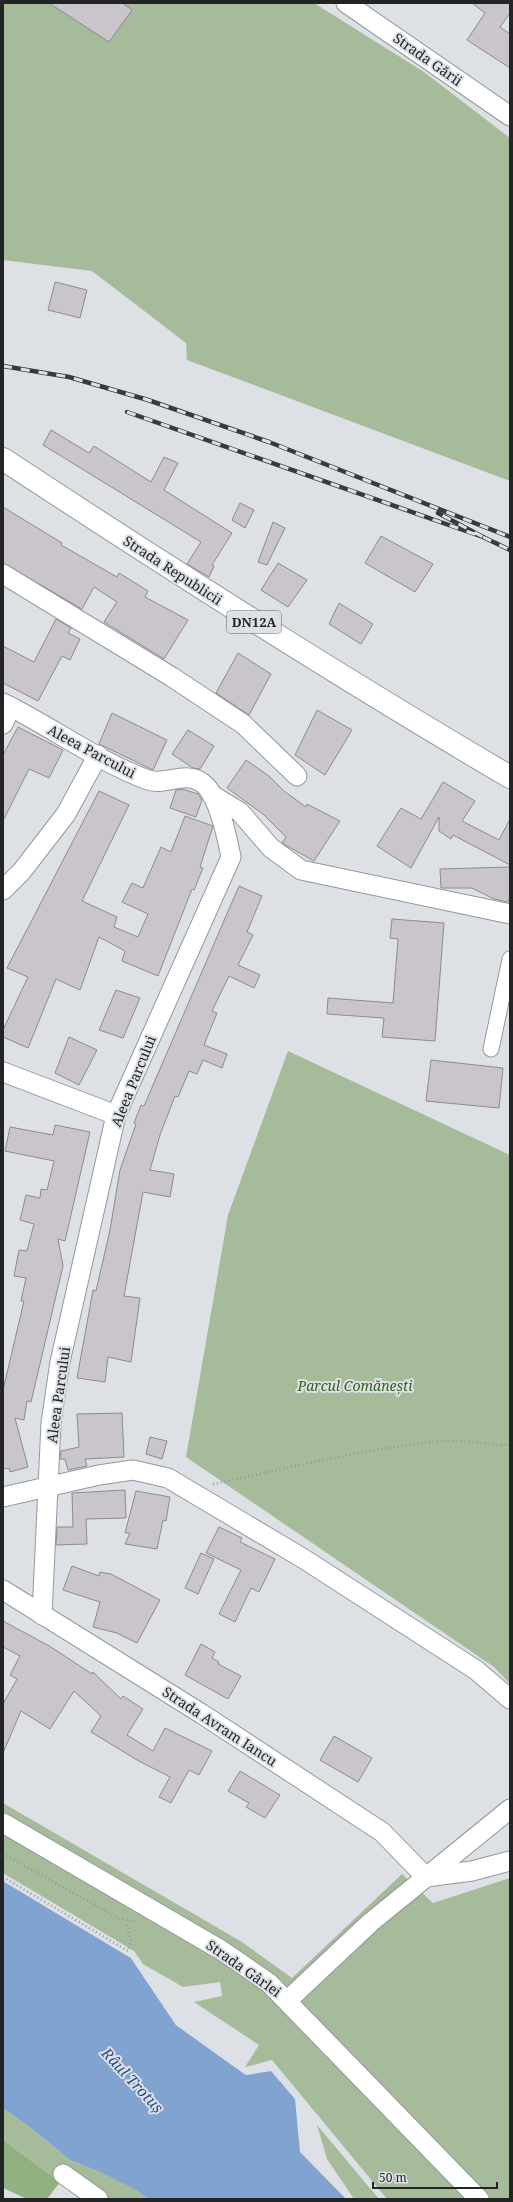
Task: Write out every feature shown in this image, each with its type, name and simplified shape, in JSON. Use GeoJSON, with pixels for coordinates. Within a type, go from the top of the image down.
{"type":"FeatureCollection","features":[{"type":"Feature","properties":{"kind":"main road","name":"Strada Republicii"},"geometry":{"type":"LineString","coordinates":[[3,459],[252,620],[380,700],[510,777]]}},
{"type":"Feature","properties":{"kind":"street","name":"Strada Gării"},"geometry":{"type":"LineString","coordinates":[[346,3],[510,116]]}},
{"type":"Feature","properties":{"kind":"street"},"geometry":{"type":"LineString","coordinates":[[3,574],[172,677],[243,724],[297,776]]}},
{"type":"Feature","properties":{"kind":"street"},"geometry":{"type":"LineString","coordinates":[[3,724],[7,705]]}},
{"type":"Feature","properties":{"kind":"street","name":"Aleea Parcului"},"geometry":{"type":"LineString","coordinates":[[7,705],[128,772],[150,781],[180,777],[202,782],[212,795],[224,823],[230,857],[116,1115],[60,1362],[52,1423],[42,1615]]}},
{"type":"Feature","properties":{"kind":"street"},"geometry":{"type":"LineString","coordinates":[[3,890],[22,871],[66,814],[98,755]]}},
{"type":"Feature","properties":{"kind":"street"},"geometry":{"type":"LineString","coordinates":[[212,795],[240,812],[271,848],[301,870],[510,914]]}},
{"type":"Feature","properties":{"kind":"street"},"geometry":{"type":"LineString","coordinates":[[491,1048],[510,962]]}},
{"type":"Feature","properties":{"kind":"street"},"geometry":{"type":"LineString","coordinates":[[3,1072],[116,1115]]}},
{"type":"Feature","properties":{"kind":"street"},"geometry":{"type":"LineString","coordinates":[[3,1497],[100,1475],[133,1470],[168,1478],[304,1559],[476,1670],[510,1699]]}},
{"type":"Feature","properties":{"kind":"street","name":"Strada Avram Iancu"},"geometry":{"type":"LineString","coordinates":[[3,1590],[202,1714],[382,1832],[426,1877]]}},
{"type":"Feature","properties":{"kind":"street"},"geometry":{"type":"LineString","coordinates":[[288,2000],[371,1922],[510,1809]]}},
{"type":"Feature","properties":{"kind":"street","name":"Strada Gârlei"},"geometry":{"type":"LineString","coordinates":[[3,1824],[155,1912],[248,1968],[269,1983],[288,2000],[479,2199]]}},
{"type":"Feature","properties":{"kind":"street"},"geometry":{"type":"LineString","coordinates":[[426,1877],[472,1871],[510,1861]]}},
{"type":"Feature","properties":{"kind":"street"},"geometry":{"type":"LineString","coordinates":[[63,2174],[98,2199]]}},
{"type":"Feature","properties":{"kind":"path"},"geometry":{"type":"LineString","coordinates":[[186,1490],[350,1454],[400,1447],[445,1441],[492,1446],[510,1445]]}},
{"type":"Feature","properties":{"kind":"path"},"geometry":{"type":"LineString","coordinates":[[3,1854],[118,1918],[142,1922],[155,1912]]}},
{"type":"Feature","properties":{"kind":"path"},"geometry":{"type":"LineString","coordinates":[[3,1877],[128,1951],[131,1941],[126,1920]]}},
{"type":"Feature","properties":{"kind":"green space"},"geometry":{"type":"Polygon","coordinates":[[[3,3],[314,3],[424,72],[510,138],[510,481],[187,360],[186,343],[92,271],[3,260],[3,3]]]}},
{"type":"Feature","properties":{"kind":"green space","name":"Parcul Comănești"},"geometry":{"type":"Polygon","coordinates":[[[288,1051],[510,1155],[510,1684],[494,1667],[186,1457],[228,1215],[288,1051]]]}},
{"type":"Feature","properties":{"kind":"green space"},"geometry":{"type":"Polygon","coordinates":[[[3,1803],[242,1942],[292,1978],[402,1874],[433,1903],[510,1878],[510,2199],[387,2199],[272,2060],[245,2067],[259,2045],[194,2002],[222,1996],[220,1982],[183,1987],[143,1964],[134,1951],[3,1873],[3,1803]]]}},
{"type":"Feature","properties":{"kind":"green space"},"geometry":{"type":"Polygon","coordinates":[[[3,2108],[35,2131],[70,2160],[100,2172],[136,2190],[148,2199],[100,2199],[60,2182],[3,2140],[3,2108]]]}},
{"type":"Feature","properties":{"kind":"green space"},"geometry":{"type":"Polygon","coordinates":[[[317,2125],[379,2199],[354,2199],[327,2159],[317,2125]]]}},
{"type":"Feature","properties":{"kind":"green space"},"geometry":{"type":"Polygon","coordinates":[[[3,2140],[60,2182],[47,2199],[27,2199],[3,2188],[3,2140]]]}},
{"type":"Feature","properties":{"kind":"water","name":"Râul Trotuș"},"geometry":{"type":"Polygon","coordinates":[[[3,1881],[131,1958],[176,2025],[246,2075],[271,2070],[295,2099],[300,2152],[346,2199],[148,2199],[136,2190],[100,2172],[70,2160],[35,2131],[3,2108],[3,1881]]]}},
{"type":"Feature","properties":{"kind":"pier"},"geometry":{"type":"Polygon","coordinates":[[[3,1879],[132,1957],[177,2024],[247,2073],[272,2069],[296,2097],[297,2101],[271,2071],[246,2075],[176,2025],[131,1958],[3,1881],[3,1879]]]}},
{"type":"Feature","properties":{"kind":"building"},"geometry":{"type":"Polygon","coordinates":[[[49,3],[122,3],[132,10],[109,42],[49,3]]]}},
{"type":"Feature","properties":{"kind":"building"},"geometry":{"type":"Polygon","coordinates":[[[472,3],[510,3],[510,13],[500,27],[510,34],[510,68],[467,40],[485,13],[472,3]]]}},
{"type":"Feature","properties":{"kind":"building"},"geometry":{"type":"Polygon","coordinates":[[[55,282],[87,290],[80,318],[48,310],[55,282]]]}},
{"type":"Feature","properties":{"kind":"building"},"geometry":{"type":"Polygon","coordinates":[[[51,430],[89,453],[94,446],[151,482],[164,457],[178,463],[164,490],[232,533],[212,565],[214,566],[209,577],[187,564],[201,542],[43,445],[51,430]]]}},
{"type":"Feature","properties":{"kind":"building"},"geometry":{"type":"Polygon","coordinates":[[[240,503],[254,510],[245,528],[232,520],[240,503]]]}},
{"type":"Feature","properties":{"kind":"building"},"geometry":{"type":"Polygon","coordinates":[[[3,507],[62,543],[61,545],[117,577],[119,573],[148,591],[145,597],[188,620],[164,659],[104,622],[117,602],[94,587],[82,609],[3,563],[3,507]]]}},
{"type":"Feature","properties":{"kind":"building"},"geometry":{"type":"Polygon","coordinates":[[[273,522],[285,528],[267,565],[258,562],[273,522]]]}},
{"type":"Feature","properties":{"kind":"building"},"geometry":{"type":"Polygon","coordinates":[[[381,536],[433,564],[415,592],[365,563],[381,536]]]}},
{"type":"Feature","properties":{"kind":"building"},"geometry":{"type":"Polygon","coordinates":[[[278,563],[307,580],[288,607],[261,590],[278,563]]]}},
{"type":"Feature","properties":{"kind":"building"},"geometry":{"type":"Polygon","coordinates":[[[339,603],[373,624],[361,644],[329,624],[339,603]]]}},
{"type":"Feature","properties":{"kind":"building"},"geometry":{"type":"Polygon","coordinates":[[[56,619],[71,628],[68,633],[80,639],[70,660],[62,656],[38,701],[3,683],[3,646],[34,662],[56,619]]]}},
{"type":"Feature","properties":{"kind":"building"},"geometry":{"type":"Polygon","coordinates":[[[238,653],[271,674],[249,715],[216,693],[238,653]]]}},
{"type":"Feature","properties":{"kind":"building"},"geometry":{"type":"Polygon","coordinates":[[[317,710],[352,730],[325,775],[295,755],[317,710]]]}},
{"type":"Feature","properties":{"kind":"building"},"geometry":{"type":"Polygon","coordinates":[[[112,713],[167,740],[153,770],[99,744],[112,713]]]}},
{"type":"Feature","properties":{"kind":"building"},"geometry":{"type":"Polygon","coordinates":[[[18,727],[63,750],[49,778],[29,769],[3,821],[3,755],[18,727]]]}},
{"type":"Feature","properties":{"kind":"building"},"geometry":{"type":"Polygon","coordinates":[[[188,730],[214,746],[200,769],[193,768],[172,754],[188,730]]]}},
{"type":"Feature","properties":{"kind":"building"},"geometry":{"type":"Polygon","coordinates":[[[246,760],[269,776],[284,791],[306,807],[307,804],[340,821],[314,861],[282,843],[286,837],[263,814],[227,788],[246,760]]]}},
{"type":"Feature","properties":{"kind":"building"},"geometry":{"type":"Polygon","coordinates":[[[443,782],[475,801],[462,821],[499,840],[510,819],[510,865],[453,835],[451,839],[439,831],[439,817],[411,868],[377,846],[401,808],[421,819],[443,782]]]}},
{"type":"Feature","properties":{"kind":"building"},"geometry":{"type":"Polygon","coordinates":[[[182,789],[198,794],[202,800],[196,817],[170,808],[176,790],[182,789]]]}},
{"type":"Feature","properties":{"kind":"building"},"geometry":{"type":"Polygon","coordinates":[[[99,791],[129,805],[82,901],[117,917],[114,927],[138,937],[148,914],[122,902],[132,883],[143,888],[161,847],[171,852],[185,816],[213,826],[200,867],[203,868],[194,890],[192,889],[158,976],[122,961],[125,951],[99,937],[80,990],[56,979],[28,1048],[3,1037],[3,1030],[28,977],[7,968],[99,791]]]}},
{"type":"Feature","properties":{"kind":"building"},"geometry":{"type":"Polygon","coordinates":[[[510,867],[510,898],[508,902],[494,899],[472,888],[441,888],[440,869],[510,867]]]}},
{"type":"Feature","properties":{"kind":"building"},"geometry":{"type":"Polygon","coordinates":[[[239,886],[262,896],[247,932],[253,935],[238,965],[260,975],[254,988],[229,976],[212,1011],[217,1013],[204,1045],[227,1054],[222,1068],[203,1060],[197,1074],[189,1071],[178,1097],[175,1096],[160,1135],[150,1170],[174,1174],[170,1197],[143,1192],[124,1296],[140,1298],[131,1362],[108,1357],[105,1382],[77,1378],[93,1290],[96,1291],[110,1230],[120,1170],[136,1124],[134,1123],[141,1105],[144,1106],[239,886]]]}},
{"type":"Feature","properties":{"kind":"building"},"geometry":{"type":"Polygon","coordinates":[[[392,919],[444,923],[435,1041],[382,1037],[384,1018],[327,1014],[328,998],[393,1003],[398,939],[390,938],[392,919]]]}},
{"type":"Feature","properties":{"kind":"building"},"geometry":{"type":"Polygon","coordinates":[[[116,990],[140,998],[123,1038],[99,1030],[116,990]]]}},
{"type":"Feature","properties":{"kind":"building"},"geometry":{"type":"Polygon","coordinates":[[[69,1037],[97,1050],[79,1085],[55,1073],[69,1037]]]}},
{"type":"Feature","properties":{"kind":"building"},"geometry":{"type":"Polygon","coordinates":[[[431,1060],[503,1068],[499,1108],[426,1101],[431,1060]]]}},
{"type":"Feature","properties":{"kind":"building"},"geometry":{"type":"Polygon","coordinates":[[[55,1125],[90,1132],[65,1241],[58,1239],[63,1266],[31,1402],[27,1401],[24,1420],[15,1418],[28,1467],[10,1472],[9,1468],[3,1469],[3,1390],[24,1301],[21,1301],[26,1278],[14,1276],[19,1250],[27,1251],[34,1224],[20,1220],[26,1195],[40,1198],[41,1189],[47,1190],[54,1161],[5,1151],[10,1127],[53,1135],[55,1125]]]}},
{"type":"Feature","properties":{"kind":"building"},"geometry":{"type":"Polygon","coordinates":[[[122,1413],[124,1457],[85,1459],[87,1466],[68,1470],[65,1459],[60,1459],[61,1451],[79,1447],[77,1414],[122,1413]]]}},
{"type":"Feature","properties":{"kind":"building"},"geometry":{"type":"Polygon","coordinates":[[[150,1437],[167,1441],[162,1459],[146,1454],[150,1437]]]}},
{"type":"Feature","properties":{"kind":"building"},"geometry":{"type":"Polygon","coordinates":[[[125,1490],[126,1518],[86,1519],[87,1544],[56,1545],[57,1527],[73,1527],[72,1493],[125,1490]]]}},
{"type":"Feature","properties":{"kind":"building"},"geometry":{"type":"Polygon","coordinates":[[[136,1491],[170,1497],[166,1521],[163,1520],[157,1549],[125,1544],[130,1533],[125,1533],[136,1491]]]}},
{"type":"Feature","properties":{"kind":"building"},"geometry":{"type":"Polygon","coordinates":[[[219,1527],[242,1538],[240,1542],[275,1559],[259,1592],[251,1588],[235,1622],[219,1614],[241,1570],[206,1553],[219,1527]]]}},
{"type":"Feature","properties":{"kind":"building"},"geometry":{"type":"Polygon","coordinates":[[[201,1553],[214,1559],[198,1594],[185,1588],[201,1553]]]}},
{"type":"Feature","properties":{"kind":"building"},"geometry":{"type":"Polygon","coordinates":[[[72,1566],[99,1576],[100,1572],[111,1574],[160,1600],[137,1643],[117,1633],[93,1627],[100,1602],[63,1590],[72,1566]]]}},
{"type":"Feature","properties":{"kind":"building"},"geometry":{"type":"Polygon","coordinates":[[[3,1621],[51,1647],[92,1674],[93,1672],[121,1699],[123,1696],[143,1709],[127,1735],[153,1751],[165,1728],[212,1751],[199,1775],[189,1770],[171,1803],[159,1797],[170,1777],[137,1760],[91,1732],[101,1716],[74,1691],[50,1729],[21,1711],[3,1753],[3,1704],[17,1679],[10,1675],[20,1656],[3,1647],[3,1621]]]}},
{"type":"Feature","properties":{"kind":"building"},"geometry":{"type":"Polygon","coordinates":[[[201,1644],[215,1652],[212,1658],[219,1662],[218,1664],[241,1676],[228,1699],[185,1675],[201,1644]]]}},
{"type":"Feature","properties":{"kind":"building"},"geometry":{"type":"Polygon","coordinates":[[[334,1736],[372,1758],[358,1782],[320,1760],[334,1736]]]}},
{"type":"Feature","properties":{"kind":"building"},"geometry":{"type":"Polygon","coordinates":[[[240,1771],[280,1795],[265,1818],[246,1807],[249,1803],[228,1791],[240,1771]]]}},
{"type":"Feature","properties":{"kind":"railway"},"geometry":{"type":"LineString","coordinates":[[3,366],[69,377],[148,400],[269,442],[510,537]]}},
{"type":"Feature","properties":{"kind":"railway"},"geometry":{"type":"LineString","coordinates":[[127,412],[483,537],[438,513]]}},
{"type":"Feature","properties":{"kind":"railway"},"geometry":{"type":"LineString","coordinates":[[483,537],[510,550]]}}]}
